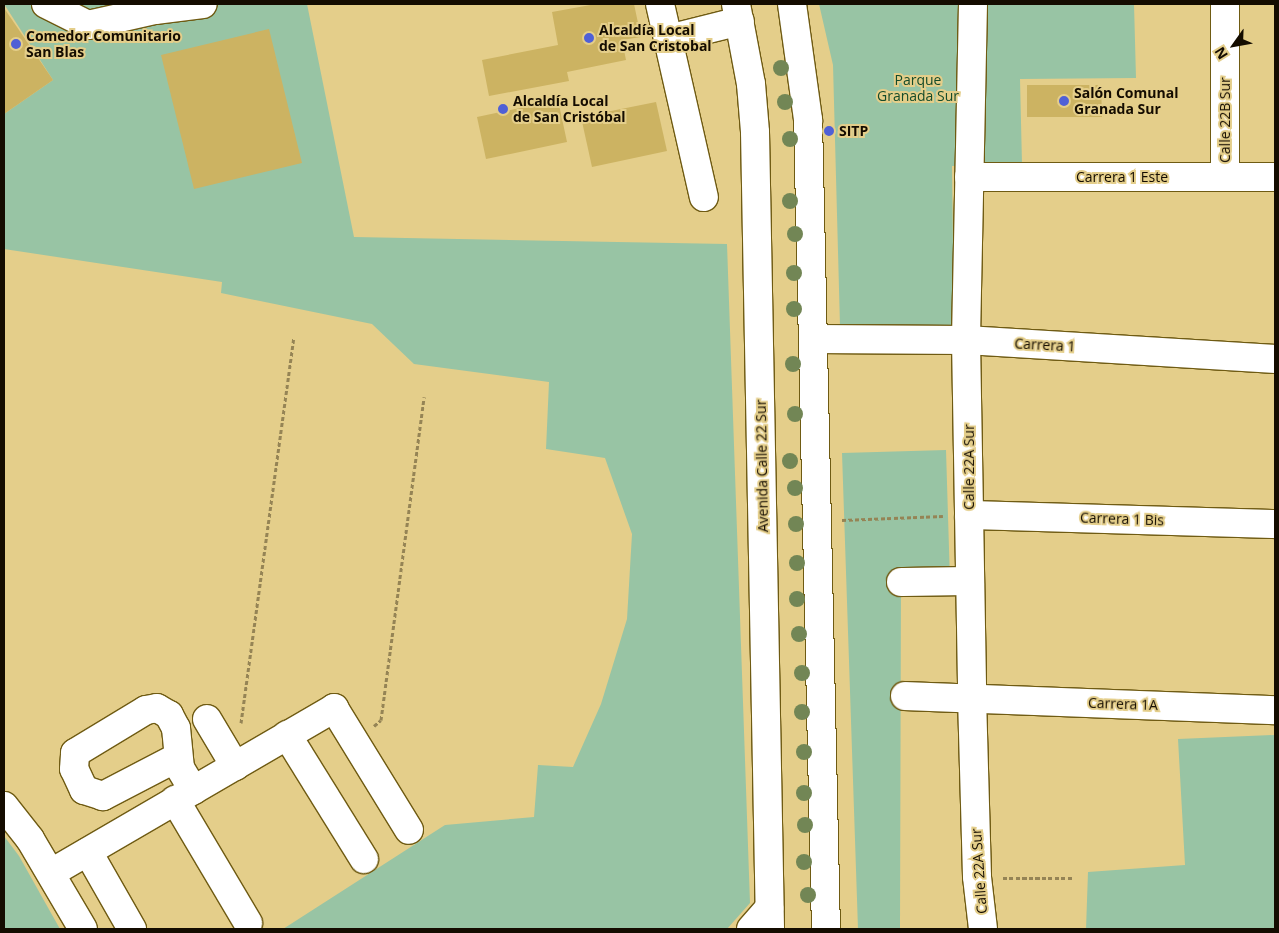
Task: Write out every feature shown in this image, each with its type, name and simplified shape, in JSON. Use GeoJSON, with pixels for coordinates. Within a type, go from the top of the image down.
{"type":"FeatureCollection","features":[{"type":"Feature","properties":{"kind":"street"},"geometry":{"type":"LineString","coordinates":[[46,4],[88,25],[203,4]]}},
{"type":"Feature","properties":{"kind":"street"},"geometry":{"type":"LineString","coordinates":[[660,4],[704,197]]}},
{"type":"Feature","properties":{"kind":"street"},"geometry":{"type":"LineString","coordinates":[[792,4],[808,120],[826,929]]}},
{"type":"Feature","properties":{"kind":"street","name":"Calle 22A Sur"},"geometry":{"type":"LineString","coordinates":[[973,4],[966,340],[977,877],[983,929]]}},
{"type":"Feature","properties":{"kind":"street","name":"Calle 22B Sur"},"geometry":{"type":"LineString","coordinates":[[1225,4],[1225,177]]}},
{"type":"Feature","properties":{"kind":"street"},"geometry":{"type":"LineString","coordinates":[[668,40],[738,13]]}},
{"type":"Feature","properties":{"kind":"street","name":"Avenida Calle 22 Sur"},"geometry":{"type":"LineString","coordinates":[[738,13],[751,84],[755,132],[770,919]]}},
{"type":"Feature","properties":{"kind":"street","name":"Carrera 1 Este"},"geometry":{"type":"LineString","coordinates":[[968,177],[1275,177]]}},
{"type":"Feature","properties":{"kind":"street","name":"Carrera 1"},"geometry":{"type":"LineString","coordinates":[[814,339],[966,340],[1275,359]]}},
{"type":"Feature","properties":{"kind":"street","name":"Carrera 1 Bis"},"geometry":{"type":"LineString","coordinates":[[969,515],[1275,524]]}},
{"type":"Feature","properties":{"kind":"street"},"geometry":{"type":"LineString","coordinates":[[901,582],[970,581]]}},
{"type":"Feature","properties":{"kind":"street","name":"Carrera 1A"},"geometry":{"type":"LineString","coordinates":[[905,696],[972,697],[1275,710]]}},
{"type":"Feature","properties":{"kind":"street"},"geometry":{"type":"LineString","coordinates":[[51,873],[334,708],[409,830]]}},
{"type":"Feature","properties":{"kind":"street"},"geometry":{"type":"LineString","coordinates":[[207,719],[235,766]]}},
{"type":"Feature","properties":{"kind":"street"},"geometry":{"type":"LineString","coordinates":[[287,735],[364,859]]}},
{"type":"Feature","properties":{"kind":"street"},"geometry":{"type":"LineString","coordinates":[[178,758],[184,795],[248,923]]}},
{"type":"Feature","properties":{"kind":"street"},"geometry":{"type":"LineString","coordinates":[[4,806],[16,818],[51,873],[83,929]]}},
{"type":"Feature","properties":{"kind":"street"},"geometry":{"type":"LineString","coordinates":[[88,852],[132,929]]}},
{"type":"Feature","properties":{"kind":"street"},"geometry":{"type":"LineString","coordinates":[[751,929],[770,919]]}},
{"type":"Feature","properties":{"kind":"path"},"geometry":{"type":"LineString","coordinates":[[240,727],[294,337]]}},
{"type":"Feature","properties":{"kind":"path"},"geometry":{"type":"LineString","coordinates":[[354,742],[381,720],[424,397]]}},
{"type":"Feature","properties":{"kind":"path"},"geometry":{"type":"LineString","coordinates":[[839,520],[969,515]]}},
{"type":"Feature","properties":{"kind":"path"},"geometry":{"type":"LineString","coordinates":[[977,877],[1072,878]]}},
{"type":"Feature","properties":{"kind":"green space"},"geometry":{"type":"Polygon","coordinates":[[[4,4],[307,4],[354,237],[727,244],[750,903],[727,929],[283,929],[445,825],[534,817],[538,765],[573,767],[601,704],[627,619],[632,534],[605,458],[546,449],[549,382],[414,364],[372,324],[221,293],[222,282],[4,249],[4,114],[53,80],[4,4]]]}},
{"type":"Feature","properties":{"kind":"green space","name":"Parque Granada Sur"},"geometry":{"type":"Polygon","coordinates":[[[819,4],[1134,4],[1136,78],[1020,79],[1022,164],[952,166],[954,326],[840,326],[833,65],[819,4]]]}},
{"type":"Feature","properties":{"kind":"green space"},"geometry":{"type":"Polygon","coordinates":[[[946,450],[950,581],[901,583],[900,929],[858,929],[842,453],[946,450]]]}},
{"type":"Feature","properties":{"kind":"green space"},"geometry":{"type":"Polygon","coordinates":[[[1275,735],[1275,929],[1086,929],[1088,872],[1185,865],[1178,739],[1275,735]]]}},
{"type":"Feature","properties":{"kind":"green space"},"geometry":{"type":"Polygon","coordinates":[[[4,836],[19,856],[60,929],[4,929],[4,836]]]}},
{"type":"Feature","properties":{"kind":"building"},"geometry":{"type":"Polygon","coordinates":[[[596,4],[634,4],[641,37],[622,40],[626,60],[567,72],[569,81],[489,96],[482,60],[558,45],[552,12],[596,4]]]}},
{"type":"Feature","properties":{"kind":"building","name":"Comedor Comunitario San Blas"},"geometry":{"type":"Polygon","coordinates":[[[4,8],[53,80],[4,114],[4,8]]]}},
{"type":"Feature","properties":{"kind":"building"},"geometry":{"type":"Polygon","coordinates":[[[269,29],[302,163],[194,189],[161,55],[269,29]]]}},
{"type":"Feature","properties":{"kind":"building","name":"Salón Comunal Granada Sur"},"geometry":{"type":"Polygon","coordinates":[[[1027,85],[1101,85],[1102,117],[1027,117],[1027,85]]]}},
{"type":"Feature","properties":{"kind":"building"},"geometry":{"type":"Polygon","coordinates":[[[558,100],[567,142],[486,159],[477,117],[558,100]]]}},
{"type":"Feature","properties":{"kind":"building"},"geometry":{"type":"Polygon","coordinates":[[[656,102],[667,151],[592,167],[581,117],[656,102]]]}},
{"type":"Feature","properties":{"kind":"place","name":"Alcaldía Local de San Cristobal"},"geometry":{"type":"Point","coordinates":[589,38]}},
{"type":"Feature","properties":{"kind":"place","name":"Comedor Comunitario San Blas"},"geometry":{"type":"Point","coordinates":[16,44]}},
{"type":"Feature","properties":{"kind":"place","name":"Salón Comunal Granada Sur"},"geometry":{"type":"Point","coordinates":[1064,101]}},
{"type":"Feature","properties":{"kind":"place","name":"Alcaldía Local de San Cristóbal"},"geometry":{"type":"Point","coordinates":[503,109]}},
{"type":"Feature","properties":{"kind":"place","name":"SITP"},"geometry":{"type":"Point","coordinates":[829,131]}}]}
